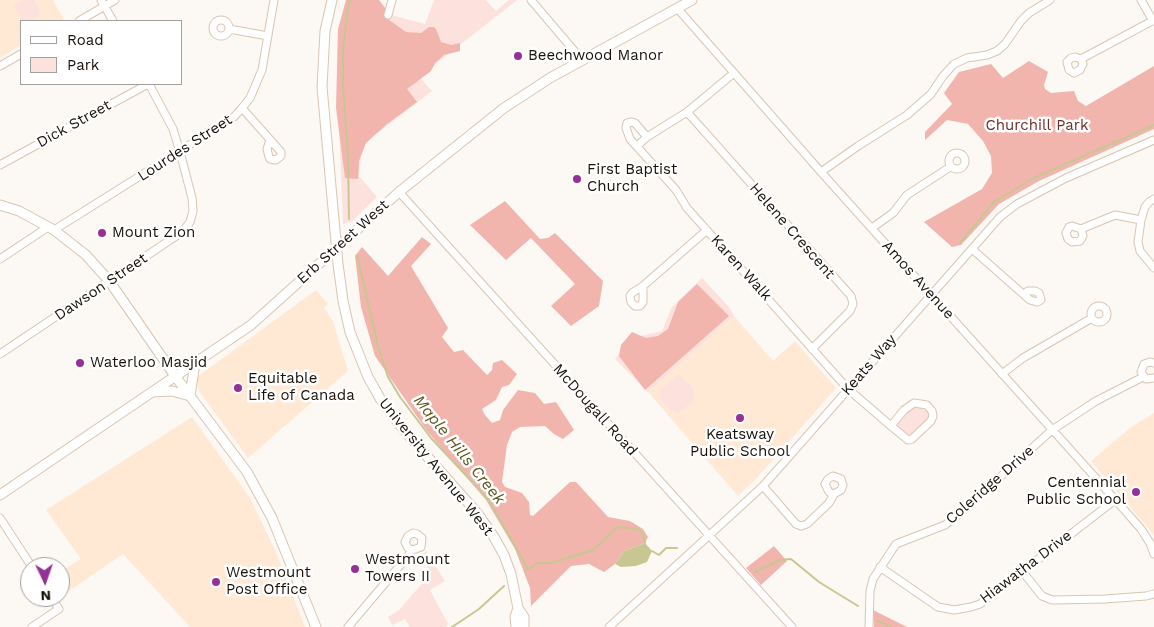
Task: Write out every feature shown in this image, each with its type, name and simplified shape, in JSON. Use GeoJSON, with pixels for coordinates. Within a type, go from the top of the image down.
{"type":"FeatureCollection","features":[{"type":"Feature","properties":{"kind":"main road","name":"University Avenue West"},"geometry":{"type":"LineString","coordinates":[[332,0],[325,31],[322,86],[336,248],[343,302],[350,332],[368,377],[380,400],[478,514],[504,554],[511,574],[518,608],[516,627]]}},
{"type":"Feature","properties":{"kind":"main road","name":"Erb Street West"},"geometry":{"type":"LineString","coordinates":[[0,495],[251,325],[399,192],[504,108],[545,81],[692,0]]}},
{"type":"Feature","properties":{"kind":"main road"},"geometry":{"type":"LineString","coordinates":[[0,205],[51,228],[86,255],[110,282],[175,376],[247,472],[272,518],[316,627]]}},
{"type":"Feature","properties":{"kind":"main road"},"geometry":{"type":"LineString","coordinates":[[190,396],[195,363]]}},
{"type":"Feature","properties":{"kind":"main road"},"geometry":{"type":"LineString","coordinates":[[152,392],[172,391],[190,396]]}},
{"type":"Feature","properties":{"kind":"main road","name":"University Avenue West"},"geometry":{"type":"LineString","coordinates":[[518,608],[524,616],[524,627]]}},
{"type":"Feature","properties":{"kind":"street"},"geometry":{"type":"LineString","coordinates":[[80,20],[103,3],[115,0]]}},
{"type":"Feature","properties":{"kind":"street","name":"Lourdes Street"},"geometry":{"type":"LineString","coordinates":[[0,259],[180,152],[234,117],[250,98],[262,70],[274,0]]}},
{"type":"Feature","properties":{"kind":"street"},"geometry":{"type":"LineString","coordinates":[[388,15],[392,0]]}},
{"type":"Feature","properties":{"kind":"street"},"geometry":{"type":"LineString","coordinates":[[531,0],[582,60]]}},
{"type":"Feature","properties":{"kind":"street"},"geometry":{"type":"LineString","coordinates":[[821,172],[908,115],[931,94],[954,64],[967,58],[987,55],[997,51],[1005,44],[1021,21],[1050,0]]}},
{"type":"Feature","properties":{"kind":"street"},"geometry":{"type":"LineString","coordinates":[[1081,59],[1153,21],[1140,0]]}},
{"type":"Feature","properties":{"kind":"street"},"geometry":{"type":"LineString","coordinates":[[103,3],[112,20]]}},
{"type":"Feature","properties":{"kind":"street","name":"Amos Avenue"},"geometry":{"type":"LineString","coordinates":[[677,8],[1115,500],[1150,542],[1154,554]]}},
{"type":"Feature","properties":{"kind":"street"},"geometry":{"type":"LineString","coordinates":[[229,29],[268,36]]}},
{"type":"Feature","properties":{"kind":"street"},"geometry":{"type":"LineString","coordinates":[[0,66],[20,55]]}},
{"type":"Feature","properties":{"kind":"street"},"geometry":{"type":"LineString","coordinates":[[637,146],[647,137],[687,112],[734,73]]}},
{"type":"Feature","properties":{"kind":"street","name":"Dick Street"},"geometry":{"type":"LineString","coordinates":[[0,165],[147,85]]}},
{"type":"Feature","properties":{"kind":"street"},"geometry":{"type":"LineString","coordinates":[[150,85],[173,129],[180,152]]}},
{"type":"Feature","properties":{"kind":"street"},"geometry":{"type":"LineString","coordinates":[[242,108],[270,140]]}},
{"type":"Feature","properties":{"kind":"street","name":"Helene Crescent"},"geometry":{"type":"LineString","coordinates":[[687,112],[851,296],[853,304],[850,311],[812,349]]}},
{"type":"Feature","properties":{"kind":"street","name":"Karen Walk"},"geometry":{"type":"LineString","coordinates":[[647,137],[635,123],[627,123],[628,134],[676,190],[687,208],[848,389],[891,426],[905,438],[910,440],[931,421],[932,411],[928,405],[914,403],[904,410],[891,426]]}},
{"type":"Feature","properties":{"kind":"street","name":"Keats Way"},"geometry":{"type":"LineString","coordinates":[[609,627],[763,486],[1000,218],[1017,204],[1066,178],[1154,140]]}},
{"type":"Feature","properties":{"kind":"street","name":"Dawson Street"},"geometry":{"type":"LineString","coordinates":[[0,354],[182,232],[190,222],[193,211],[192,198],[180,152]]}},
{"type":"Feature","properties":{"kind":"street"},"geometry":{"type":"LineString","coordinates":[[872,228],[892,213],[907,195],[950,167]]}},
{"type":"Feature","properties":{"kind":"street","name":"McDougall Road"},"geometry":{"type":"LineString","coordinates":[[399,192],[792,627]]}},
{"type":"Feature","properties":{"kind":"street"},"geometry":{"type":"LineString","coordinates":[[1154,200],[1149,202],[1141,220],[1138,242],[1140,251],[1154,268]]}},
{"type":"Feature","properties":{"kind":"street"},"geometry":{"type":"LineString","coordinates":[[1082,228],[1115,215],[1141,220]]}},
{"type":"Feature","properties":{"kind":"street"},"geometry":{"type":"LineString","coordinates":[[643,286],[707,230]]}},
{"type":"Feature","properties":{"kind":"street"},"geometry":{"type":"LineString","coordinates":[[972,250],[1023,294]]}},
{"type":"Feature","properties":{"kind":"street"},"geometry":{"type":"LineString","coordinates":[[1002,374],[1023,358],[1092,318]]}},
{"type":"Feature","properties":{"kind":"street"},"geometry":{"type":"LineString","coordinates":[[1154,363],[1147,362],[1142,366],[1141,372],[1143,377],[1150,380],[1154,378]]}},
{"type":"Feature","properties":{"kind":"street","name":"Coleridge Drive"},"geometry":{"type":"LineString","coordinates":[[869,627],[870,591],[873,578],[892,549],[899,542],[945,524],[956,517],[1052,430],[1096,401],[1143,377]]}},
{"type":"Feature","properties":{"kind":"street"},"geometry":{"type":"LineString","coordinates":[[763,486],[796,524],[801,526],[806,524],[829,503],[834,494]]}},
{"type":"Feature","properties":{"kind":"street","name":"Hiawatha Drive"},"geometry":{"type":"LineString","coordinates":[[880,567],[938,607],[946,610],[964,609],[980,604],[1115,500]]}},
{"type":"Feature","properties":{"kind":"street"},"geometry":{"type":"LineString","coordinates":[[0,518],[25,557]]}},
{"type":"Feature","properties":{"kind":"street"},"geometry":{"type":"LineString","coordinates":[[348,627],[413,550]]}},
{"type":"Feature","properties":{"kind":"street"},"geometry":{"type":"LineString","coordinates":[[1022,571],[1042,596],[1052,600],[1105,599],[1154,594]]}},
{"type":"Feature","properties":{"kind":"street"},"geometry":{"type":"LineString","coordinates":[[32,627],[60,609],[58,607]]}},
{"type":"Feature","properties":{"kind":"shaded area"},"geometry":{"type":"Polygon","coordinates":[[[0,0],[53,0],[64,20],[20,20],[20,46],[0,58],[0,0]]]}},
{"type":"Feature","properties":{"kind":"shaded area"},"geometry":{"type":"Polygon","coordinates":[[[316,290],[328,304],[324,308],[333,321],[348,371],[248,458],[199,391],[197,377],[316,290]]]}},
{"type":"Feature","properties":{"kind":"shaded area","name":"Keatsway Public School"},"geometry":{"type":"Polygon","coordinates":[[[734,316],[773,361],[795,341],[836,388],[756,479],[738,496],[648,392],[734,316]]]}},
{"type":"Feature","properties":{"kind":"shaded area","name":"Centennial Public School"},"geometry":{"type":"Polygon","coordinates":[[[1154,413],[1154,535],[1091,461],[1130,428],[1154,413]]]}},
{"type":"Feature","properties":{"kind":"shaded area"},"geometry":{"type":"Polygon","coordinates":[[[192,417],[250,498],[275,550],[305,627],[190,627],[123,554],[70,590],[70,566],[81,559],[46,510],[192,417]]]}},
{"type":"Feature","properties":{"kind":"shaded area"},"geometry":{"type":"Polygon","coordinates":[[[645,543],[652,551],[647,562],[636,566],[621,567],[615,564],[624,551],[645,543]]]}},
{"type":"Feature","properties":{"kind":"green space"},"geometry":{"type":"Polygon","coordinates":[[[24,0],[34,0],[40,8],[39,16],[32,20],[22,20],[13,5],[24,0]]]}},
{"type":"Feature","properties":{"kind":"green space"},"geometry":{"type":"Polygon","coordinates":[[[346,0],[379,0],[386,9],[389,20],[406,32],[421,33],[429,27],[434,27],[441,42],[451,45],[460,43],[460,51],[444,55],[435,63],[431,71],[407,89],[417,102],[387,124],[366,143],[359,161],[358,179],[345,178],[336,108],[338,29],[346,0]]]}},
{"type":"Feature","properties":{"kind":"green space"},"geometry":{"type":"Polygon","coordinates":[[[434,0],[486,0],[496,11],[509,0],[517,0],[419,77],[432,91],[362,145],[359,176],[377,197],[351,222],[343,224],[337,75],[338,35],[345,3],[425,24],[434,0]]]}},
{"type":"Feature","properties":{"kind":"green space","name":"Churchill Park"},"geometry":{"type":"Polygon","coordinates":[[[1029,61],[1048,72],[1044,85],[1045,89],[1051,93],[1074,91],[1078,101],[1086,106],[1154,66],[1154,129],[1039,181],[999,204],[961,245],[952,247],[924,222],[982,189],[992,173],[991,156],[983,141],[968,124],[947,120],[925,140],[925,132],[952,104],[944,93],[959,72],[991,64],[1003,78],[1029,61]]]}},
{"type":"Feature","properties":{"kind":"green space"},"geometry":{"type":"Polygon","coordinates":[[[505,201],[540,239],[548,238],[555,233],[603,281],[599,306],[571,326],[551,306],[575,284],[531,238],[506,260],[470,225],[505,201]]]}},
{"type":"Feature","properties":{"kind":"green space"},"geometry":{"type":"Polygon","coordinates":[[[422,237],[431,244],[411,266],[448,328],[442,337],[454,352],[463,350],[487,375],[492,370],[493,363],[502,360],[517,374],[509,385],[502,387],[496,400],[482,409],[485,415],[492,423],[500,420],[503,410],[518,390],[535,393],[544,404],[556,402],[574,430],[563,439],[545,426],[520,427],[512,432],[507,445],[502,482],[505,487],[522,493],[529,502],[530,515],[533,516],[570,482],[576,482],[608,517],[630,521],[643,529],[648,537],[645,543],[624,551],[615,564],[604,572],[589,564],[571,566],[531,606],[530,588],[515,549],[486,500],[427,431],[375,356],[361,307],[355,256],[362,247],[388,276],[422,237]]]}},
{"type":"Feature","properties":{"kind":"green space"},"geometry":{"type":"Polygon","coordinates":[[[702,278],[729,307],[734,316],[648,392],[615,359],[632,338],[662,331],[672,307],[702,278]]]}},
{"type":"Feature","properties":{"kind":"green space"},"geometry":{"type":"Polygon","coordinates":[[[697,284],[729,316],[645,390],[619,356],[621,345],[632,332],[646,338],[658,336],[668,329],[678,302],[697,284]]]}},
{"type":"Feature","properties":{"kind":"green space"},"geometry":{"type":"Polygon","coordinates":[[[679,374],[693,388],[694,401],[677,414],[659,399],[659,391],[679,374]]]}},
{"type":"Feature","properties":{"kind":"green space"},"geometry":{"type":"Polygon","coordinates":[[[914,405],[921,405],[926,409],[929,414],[928,422],[910,437],[906,437],[895,427],[896,423],[914,405]]]}},
{"type":"Feature","properties":{"kind":"green space"},"geometry":{"type":"Polygon","coordinates":[[[774,546],[787,561],[761,585],[746,568],[774,546]]]}},
{"type":"Feature","properties":{"kind":"green space"},"geometry":{"type":"Polygon","coordinates":[[[426,551],[445,581],[430,590],[448,624],[446,627],[410,627],[405,619],[392,625],[388,617],[399,610],[432,572],[419,558],[426,551]]]}},
{"type":"Feature","properties":{"kind":"green space"},"geometry":{"type":"Polygon","coordinates":[[[873,610],[907,627],[874,627],[873,610]]]}},
{"type":"Feature","properties":{"kind":"waterway","name":"Maple Hills Creek"},"geometry":{"type":"LineString","coordinates":[[349,219],[343,49],[350,0]]}},
{"type":"Feature","properties":{"kind":"waterway"},"geometry":{"type":"LineString","coordinates":[[960,243],[994,202],[1034,178],[1154,125]]}},
{"type":"Feature","properties":{"kind":"waterway","name":"Maple Hills Creek"},"geometry":{"type":"LineString","coordinates":[[357,255],[378,346],[388,377],[400,397],[431,438],[488,499],[528,569]]}},
{"type":"Feature","properties":{"kind":"waterway"},"geometry":{"type":"LineString","coordinates":[[525,571],[538,563],[551,563],[593,550],[618,527],[638,529],[643,533],[645,543]]}},
{"type":"Feature","properties":{"kind":"waterway"},"geometry":{"type":"LineString","coordinates":[[652,551],[659,555],[666,548],[677,548]]}},
{"type":"Feature","properties":{"kind":"waterway"},"geometry":{"type":"LineString","coordinates":[[755,572],[780,560],[791,559],[819,582],[858,606]]}},
{"type":"Feature","properties":{"kind":"waterway"},"geometry":{"type":"LineString","coordinates":[[452,627],[479,609],[504,586]]}},
{"type":"Feature","properties":{"kind":"waterway"},"geometry":{"type":"LineString","coordinates":[[878,621],[891,627]]}},
{"type":"Feature","properties":{"kind":"place","name":"Beechwood Manor"},"geometry":{"type":"Point","coordinates":[518,56]}},
{"type":"Feature","properties":{"kind":"place","name":"First Baptist Church"},"geometry":{"type":"Point","coordinates":[577,179]}},
{"type":"Feature","properties":{"kind":"place","name":"Mount Zion"},"geometry":{"type":"Point","coordinates":[102,233]}},
{"type":"Feature","properties":{"kind":"place","name":"Waterloo Masjid"},"geometry":{"type":"Point","coordinates":[80,363]}},
{"type":"Feature","properties":{"kind":"place","name":"Equitable Life of Canada"},"geometry":{"type":"Point","coordinates":[238,388]}},
{"type":"Feature","properties":{"kind":"place","name":"Keatsway Public School"},"geometry":{"type":"Point","coordinates":[740,418]}},
{"type":"Feature","properties":{"kind":"place","name":"Centennial Public School"},"geometry":{"type":"Point","coordinates":[1136,492]}},
{"type":"Feature","properties":{"kind":"place","name":"Westmount Towers II"},"geometry":{"type":"Point","coordinates":[355,569]}},
{"type":"Feature","properties":{"kind":"place","name":"Westmount Post Office"},"geometry":{"type":"Point","coordinates":[216,582]}}]}
